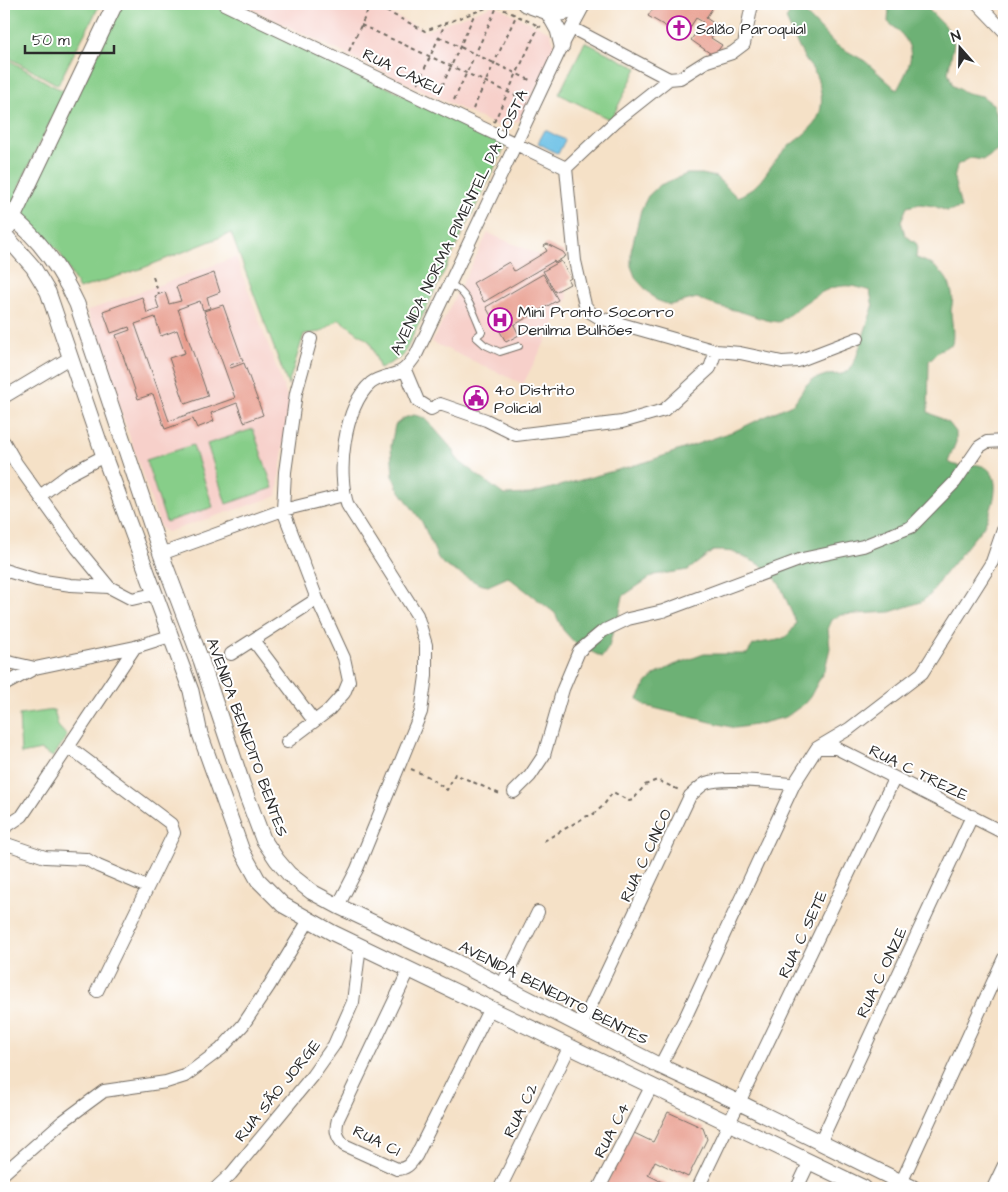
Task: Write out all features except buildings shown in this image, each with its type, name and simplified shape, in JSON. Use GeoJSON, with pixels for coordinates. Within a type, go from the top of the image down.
{"type":"FeatureCollection","features":[{"type":"Feature","properties":{"kind":"street"},"geometry":{"type":"LineString","coordinates":[[115,4],[8,214],[4,234],[33,267],[48,292],[104,456],[191,691],[200,734],[242,851],[258,880],[283,904],[333,933],[570,1046],[729,1125],[864,1188]]}},
{"type":"Feature","properties":{"kind":"street","name":"RUA CAXEU"},"geometry":{"type":"LineString","coordinates":[[224,4],[566,168]]}},
{"type":"Feature","properties":{"kind":"street"},"geometry":{"type":"LineString","coordinates":[[521,10],[549,14],[563,12],[584,4]]}},
{"type":"Feature","properties":{"kind":"street","name":"AVENIDA NORMA PIMENTEL DA COSTA"},"geometry":{"type":"LineString","coordinates":[[338,906],[357,869],[421,712],[426,676],[426,645],[417,615],[348,506],[344,495],[342,462],[346,435],[362,392],[374,381],[404,370],[416,355],[562,46],[584,4]]}},
{"type":"Feature","properties":{"kind":"street"},"geometry":{"type":"LineString","coordinates":[[572,28],[669,79],[680,78],[708,61],[732,53],[744,44],[752,4]]}},
{"type":"Feature","properties":{"kind":"street"},"geometry":{"type":"LineString","coordinates":[[978,4],[1004,31]]}},
{"type":"Feature","properties":{"kind":"street"},"geometry":{"type":"LineString","coordinates":[[549,14],[558,30],[562,46]]}},
{"type":"Feature","properties":{"kind":"street"},"geometry":{"type":"LineString","coordinates":[[669,79],[616,121],[566,168],[575,260],[585,305],[590,312],[600,318],[625,326],[716,351],[740,353],[782,362],[798,361],[858,338]]}},
{"type":"Feature","properties":{"kind":"street","name":"AVENIDA BENEDITO BENTES"},"geometry":{"type":"LineString","coordinates":[[8,214],[50,256],[77,304],[161,554],[244,786],[264,839],[277,860],[289,874],[312,892],[338,906],[454,961],[660,1066],[907,1185]]}},
{"type":"Feature","properties":{"kind":"street"},"geometry":{"type":"LineString","coordinates":[[287,742],[328,712],[344,693],[349,681],[344,658],[317,600],[283,510],[285,472],[296,393],[310,339]]}},
{"type":"Feature","properties":{"kind":"street"},"geometry":{"type":"LineString","coordinates":[[404,370],[418,401],[430,409],[440,404],[486,420],[516,435],[622,422],[664,410],[710,368],[716,351]]}},
{"type":"Feature","properties":{"kind":"street"},"geometry":{"type":"LineString","coordinates":[[4,397],[34,377],[71,357]]}},
{"type":"Feature","properties":{"kind":"street"},"geometry":{"type":"LineString","coordinates":[[514,792],[530,776],[544,755],[563,689],[580,651],[604,632],[628,619],[663,610],[802,559],[863,546],[911,527],[955,482],[979,447],[987,442],[1004,441]]}},
{"type":"Feature","properties":{"kind":"street"},"geometry":{"type":"LineString","coordinates":[[4,442],[16,463],[77,548],[109,587],[132,600],[154,594]]}},
{"type":"Feature","properties":{"kind":"street"},"geometry":{"type":"LineString","coordinates":[[40,496],[68,475],[104,456]]}},
{"type":"Feature","properties":{"kind":"street"},"geometry":{"type":"LineString","coordinates":[[161,554],[283,510],[344,495]]}},
{"type":"Feature","properties":{"kind":"street"},"geometry":{"type":"LineString","coordinates":[[660,1066],[686,1016],[794,784],[817,748],[849,729],[922,673],[992,562],[1004,527]]}},
{"type":"Feature","properties":{"kind":"street"},"geometry":{"type":"LineString","coordinates":[[4,570],[37,580],[71,586],[109,587]]}},
{"type":"Feature","properties":{"kind":"street"},"geometry":{"type":"LineString","coordinates":[[231,654],[317,600]]}},
{"type":"Feature","properties":{"kind":"street"},"geometry":{"type":"LineString","coordinates":[[4,685],[35,668],[135,647],[170,636]]}},
{"type":"Feature","properties":{"kind":"street"},"geometry":{"type":"LineString","coordinates":[[253,640],[314,722]]}},
{"type":"Feature","properties":{"kind":"street"},"geometry":{"type":"LineString","coordinates":[[4,828],[22,816],[135,647]]}},
{"type":"Feature","properties":{"kind":"street"},"geometry":{"type":"LineString","coordinates":[[4,661],[35,668]]}},
{"type":"Feature","properties":{"kind":"street"},"geometry":{"type":"LineString","coordinates":[[191,691],[209,685]]}},
{"type":"Feature","properties":{"kind":"street"},"geometry":{"type":"LineString","coordinates":[[69,747],[173,827],[174,833],[97,991]]}},
{"type":"Feature","properties":{"kind":"street","name":"RUA C TREZE"},"geometry":{"type":"LineString","coordinates":[[817,748],[836,748],[1004,833]]}},
{"type":"Feature","properties":{"kind":"street","name":"RUA C SETE"},"geometry":{"type":"LineString","coordinates":[[698,1188],[894,779]]}},
{"type":"Feature","properties":{"kind":"street","name":"RUA C CINCO"},"geometry":{"type":"LineString","coordinates":[[581,1026],[690,796],[704,784],[712,782],[741,780],[794,784]]}},
{"type":"Feature","properties":{"kind":"street","name":"RUA C ONZE"},"geometry":{"type":"LineString","coordinates":[[820,1143],[972,816]]}},
{"type":"Feature","properties":{"kind":"street"},"geometry":{"type":"LineString","coordinates":[[4,843],[45,857],[86,859],[147,887]]}},
{"type":"Feature","properties":{"kind":"street"},"geometry":{"type":"LineString","coordinates":[[502,985],[538,912]]}},
{"type":"Feature","properties":{"kind":"street"},"geometry":{"type":"LineString","coordinates":[[4,1173],[62,1122],[104,1091],[166,1082],[185,1076],[221,1049],[243,1025],[309,920]]}},
{"type":"Feature","properties":{"kind":"street","name":"RUA SÃO JORGE"},"geometry":{"type":"LineString","coordinates":[[216,1188],[231,1174],[312,1076],[334,1045],[353,1002],[360,945]]}},
{"type":"Feature","properties":{"kind":"street"},"geometry":{"type":"LineString","coordinates":[[907,1185],[1004,958]]}},
{"type":"Feature","properties":{"kind":"street"},"geometry":{"type":"LineString","coordinates":[[443,986],[454,961]]}},
{"type":"Feature","properties":{"kind":"street","name":"RUA C1"},"geometry":{"type":"LineString","coordinates":[[410,970],[338,1119],[336,1131],[338,1138],[344,1145],[397,1169],[404,1169],[410,1164],[416,1156],[490,1008]]}},
{"type":"Feature","properties":{"kind":"street","name":"RUA C2"},"geometry":{"type":"LineString","coordinates":[[500,1188],[570,1046]]}},
{"type":"Feature","properties":{"kind":"street","name":"RUA C4"},"geometry":{"type":"LineString","coordinates":[[599,1188],[651,1087]]}},
{"type":"Feature","properties":{"kind":"street"},"geometry":{"type":"LineString","coordinates":[[797,1188],[810,1163]]}},
{"type":"Feature","properties":{"kind":"street"},"geometry":{"type":"LineString","coordinates":[[993,1188],[1004,1165]]}},
{"type":"Feature","properties":{"kind":"lane"},"geometry":{"type":"LineString","coordinates":[[450,284],[459,288],[465,294],[482,332],[476,337],[485,345],[500,352],[519,346]]}},
{"type":"Feature","properties":{"kind":"path"},"geometry":{"type":"LineString","coordinates":[[347,55],[371,4],[424,31],[494,5],[521,10],[544,29]]}},
{"type":"Feature","properties":{"kind":"path"},"geometry":{"type":"LineString","coordinates":[[452,104],[497,7]]}},
{"type":"Feature","properties":{"kind":"path"},"geometry":{"type":"LineString","coordinates":[[471,114],[521,10]]}},
{"type":"Feature","properties":{"kind":"path"},"geometry":{"type":"LineString","coordinates":[[436,97],[476,12]]}},
{"type":"Feature","properties":{"kind":"path"},"geometry":{"type":"LineString","coordinates":[[416,88],[445,23]]}},
{"type":"Feature","properties":{"kind":"path"},"geometry":{"type":"LineString","coordinates":[[361,25],[529,102]]}},
{"type":"Feature","properties":{"kind":"path"},"geometry":{"type":"LineString","coordinates":[[497,126],[493,124],[539,26]]}},
{"type":"Feature","properties":{"kind":"path"},"geometry":{"type":"LineString","coordinates":[[439,37],[538,84]]}},
{"type":"Feature","properties":{"kind":"path"},"geometry":{"type":"LineString","coordinates":[[153,277],[160,294]]}},
{"type":"Feature","properties":{"kind":"path"},"geometry":{"type":"LineString","coordinates":[[400,764],[429,777],[447,790],[456,774],[507,797],[514,792]]}},
{"type":"Feature","properties":{"kind":"path"},"geometry":{"type":"LineString","coordinates":[[544,841],[587,816],[592,816],[603,806],[613,792],[629,801],[633,800],[645,785],[657,780],[690,796]]}},
{"type":"Feature","properties":{"kind":"shaded area"},"geometry":{"type":"Polygon","coordinates":[[[241,4],[372,4],[425,31],[494,5],[550,32],[556,50],[519,121],[497,126],[241,4]]]}},
{"type":"Feature","properties":{"kind":"shaded area","name":"Mini Pronto Socorro Denilma Bulhões"},"geometry":{"type":"Polygon","coordinates":[[[488,233],[560,264],[568,298],[523,384],[432,342],[488,233]]]}},
{"type":"Feature","properties":{"kind":"shaded area"},"geometry":{"type":"Polygon","coordinates":[[[236,257],[289,402],[277,496],[167,532],[160,526],[87,311],[236,257]]]}},
{"type":"Feature","properties":{"kind":"green space"},"geometry":{"type":"Polygon","coordinates":[[[4,4],[100,4],[58,85],[4,55],[4,4]]]}},
{"type":"Feature","properties":{"kind":"green space"},"geometry":{"type":"Polygon","coordinates":[[[122,4],[213,4],[506,144],[403,356],[380,369],[370,342],[339,319],[321,332],[304,334],[288,385],[231,233],[143,268],[79,289],[60,253],[23,215],[23,208],[122,4]]]}},
{"type":"Feature","properties":{"kind":"green space"},"geometry":{"type":"Polygon","coordinates":[[[895,4],[923,4],[949,30],[954,43],[948,72],[953,86],[967,93],[982,96],[994,105],[1001,133],[1000,149],[984,160],[970,158],[957,165],[954,179],[961,208],[947,211],[934,206],[920,204],[907,207],[901,221],[905,235],[917,244],[916,258],[934,266],[944,275],[953,296],[951,313],[952,344],[940,350],[929,361],[928,412],[949,423],[956,432],[956,442],[948,462],[961,466],[979,465],[988,469],[993,475],[995,492],[990,511],[983,527],[942,577],[930,595],[921,602],[890,612],[840,615],[832,620],[828,629],[830,648],[825,669],[810,697],[804,704],[786,717],[735,728],[646,706],[638,699],[647,682],[655,675],[674,665],[704,654],[747,654],[753,645],[778,640],[787,635],[796,623],[776,579],[761,565],[733,552],[723,551],[713,551],[688,570],[654,575],[623,596],[609,647],[602,657],[576,644],[563,630],[555,613],[508,577],[488,586],[479,584],[444,565],[438,558],[422,522],[397,487],[393,476],[391,446],[395,425],[404,418],[414,415],[425,418],[454,451],[455,456],[460,462],[504,495],[530,494],[646,462],[737,430],[794,403],[806,385],[812,380],[826,375],[842,374],[849,371],[856,358],[873,307],[870,291],[850,286],[834,287],[809,300],[779,322],[718,306],[697,298],[670,305],[656,300],[636,279],[631,266],[631,251],[641,210],[648,196],[660,185],[687,174],[702,174],[716,177],[737,197],[752,189],[784,151],[806,132],[818,118],[821,104],[819,83],[801,52],[786,19],[794,6],[806,14],[836,45],[865,61],[897,90],[907,70],[911,53],[905,38],[888,22],[889,8],[895,4]]]}},
{"type":"Feature","properties":{"kind":"green space"},"geometry":{"type":"Polygon","coordinates":[[[585,42],[637,68],[611,120],[559,94],[585,42]]]}},
{"type":"Feature","properties":{"kind":"green space"},"geometry":{"type":"Polygon","coordinates":[[[4,57],[65,91],[10,209],[4,204],[4,57]]]}},
{"type":"Feature","properties":{"kind":"green space"},"geometry":{"type":"Polygon","coordinates":[[[253,429],[273,488],[226,504],[207,444],[253,429]]]}},
{"type":"Feature","properties":{"kind":"green space"},"geometry":{"type":"Polygon","coordinates":[[[193,445],[213,507],[166,522],[146,460],[193,445]]]}},
{"type":"Feature","properties":{"kind":"green space"},"geometry":{"type":"Polygon","coordinates":[[[54,710],[58,726],[67,736],[53,757],[41,750],[21,754],[19,715],[54,710]]]}},
{"type":"Feature","properties":{"kind":"water"},"geometry":{"type":"Polygon","coordinates":[[[545,130],[565,140],[558,154],[538,143],[545,130]]]}},
{"type":"Feature","properties":{"kind":"place","name":"Salão Paroquial"},"geometry":{"type":"Point","coordinates":[679,28]}},
{"type":"Feature","properties":{"kind":"place","name":"Mini Pronto Socorro Denilma Bulhões"},"geometry":{"type":"Point","coordinates":[500,320]}},
{"type":"Feature","properties":{"kind":"place","name":"4o Distrito Policial"},"geometry":{"type":"Point","coordinates":[476,398]}}]}
